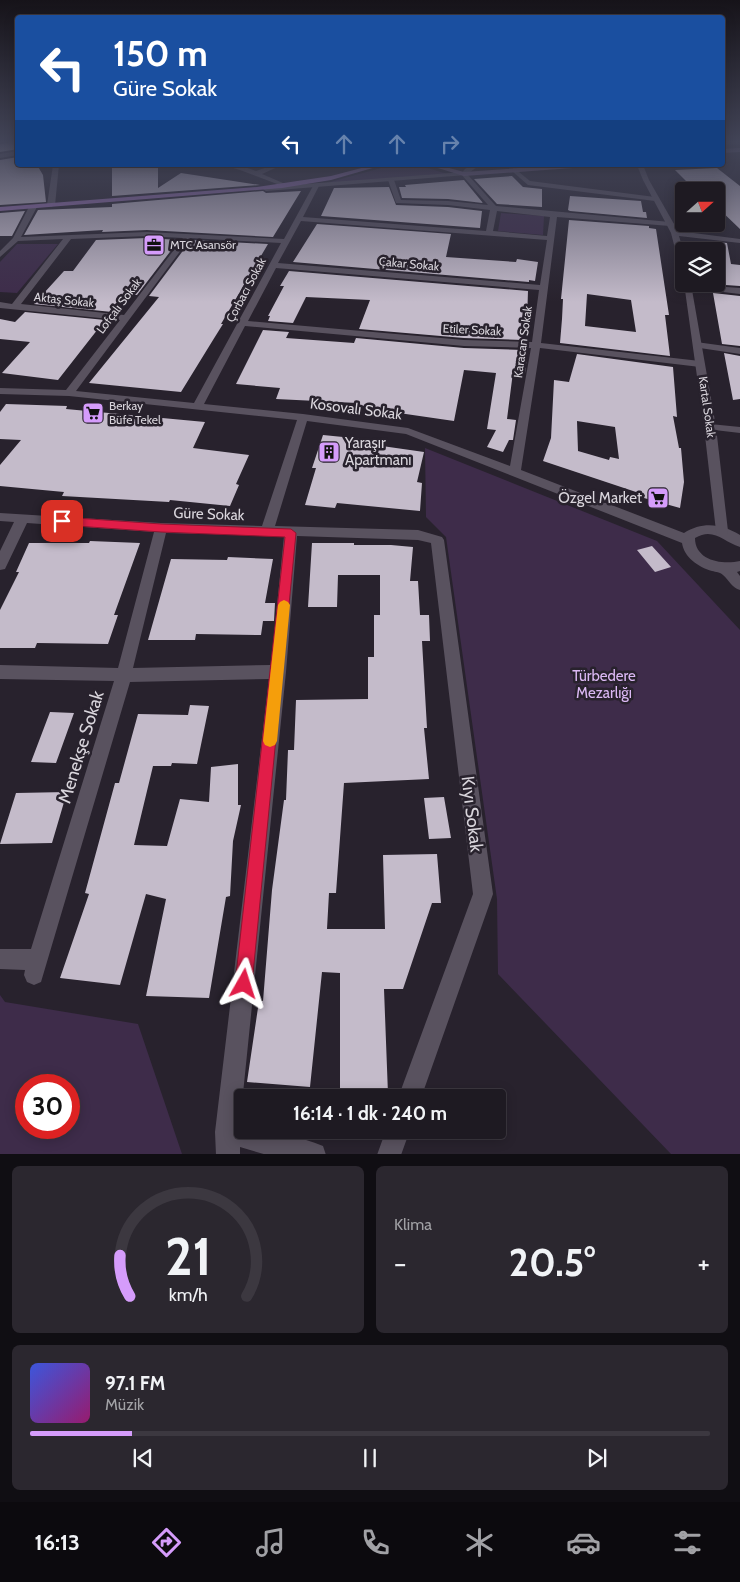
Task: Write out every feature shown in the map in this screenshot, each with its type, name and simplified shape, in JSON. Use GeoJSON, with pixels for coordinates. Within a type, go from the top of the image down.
{"type":"FeatureCollection","features":[{"type":"Feature","properties":{"kind":"main road"},"geometry":{"type":"LineString","coordinates":[[0,209],[192,195]]}},
{"type":"Feature","properties":{"kind":"street"},"geometry":{"type":"LineString","coordinates":[[51,205],[52,195]]}},
{"type":"Feature","properties":{"kind":"street","name":"Çorbacı Sokak"},"geometry":{"type":"LineString","coordinates":[[197,406],[311,195]]}},
{"type":"Feature","properties":{"kind":"street"},"geometry":{"type":"LineString","coordinates":[[396,195],[398,202],[448,203],[554,215],[670,224]]}},
{"type":"Feature","properties":{"kind":"street"},"geometry":{"type":"LineString","coordinates":[[482,195],[494,208]]}},
{"type":"Feature","properties":{"kind":"street"},"geometry":{"type":"LineString","coordinates":[[623,195],[656,199]]}},
{"type":"Feature","properties":{"kind":"street"},"geometry":{"type":"LineString","coordinates":[[654,195],[675,234],[677,242]]}},
{"type":"Feature","properties":{"kind":"street"},"geometry":{"type":"LineString","coordinates":[[0,255],[16,239],[33,207]]}},
{"type":"Feature","properties":{"kind":"street"},"geometry":{"type":"LineString","coordinates":[[489,234],[494,208]]}},
{"type":"Feature","properties":{"kind":"street","name":"Karacan Sokak"},"geometry":{"type":"LineString","coordinates":[[515,471],[536,344],[554,215]]}},
{"type":"Feature","properties":{"kind":"street"},"geometry":{"type":"LineString","coordinates":[[298,219],[550,238]]}},
{"type":"Feature","properties":{"kind":"street"},"geometry":{"type":"LineString","coordinates":[[16,239],[148,234],[286,241]]}},
{"type":"Feature","properties":{"kind":"street"},"geometry":{"type":"LineString","coordinates":[[675,234],[740,241]]}},
{"type":"Feature","properties":{"kind":"street","name":"Lofçalı Sokak"},"geometry":{"type":"LineString","coordinates":[[69,393],[189,235]]}},
{"type":"Feature","properties":{"kind":"street"},"geometry":{"type":"LineString","coordinates":[[14,307],[68,238]]}},
{"type":"Feature","properties":{"kind":"street","name":"Çakar Sokak"},"geometry":{"type":"LineString","coordinates":[[273,265],[543,288]]}},
{"type":"Feature","properties":{"kind":"street"},"geometry":{"type":"LineString","coordinates":[[725,289],[740,291]]}},
{"type":"Feature","properties":{"kind":"street","name":"Kartal Sokak"},"geometry":{"type":"LineString","coordinates":[[688,292],[710,427],[722,531]]}},
{"type":"Feature","properties":{"kind":"street","name":"Aktaş Sokak"},"geometry":{"type":"LineString","coordinates":[[0,305],[126,318]]}},
{"type":"Feature","properties":{"kind":"street","name":"Etiler Sokak"},"geometry":{"type":"LineString","coordinates":[[242,323],[464,343],[536,344],[700,364]]}},
{"type":"Feature","properties":{"kind":"street"},"geometry":{"type":"LineString","coordinates":[[696,345],[740,351]]}},
{"type":"Feature","properties":{"kind":"street","name":"Kosovalı Sokak"},"geometry":{"type":"LineString","coordinates":[[0,391],[69,393],[408,431],[689,540]]}},
{"type":"Feature","properties":{"kind":"street"},"geometry":{"type":"LineString","coordinates":[[267,532],[303,418]]}},
{"type":"Feature","properties":{"kind":"street"},"geometry":{"type":"LineString","coordinates":[[710,427],[740,430]]}},
{"type":"Feature","properties":{"kind":"street","name":"Güre Sokak"},"geometry":{"type":"LineString","coordinates":[[0,517],[161,528],[418,535]]}},
{"type":"Feature","properties":{"kind":"street"},"geometry":{"type":"LineString","coordinates":[[0,565],[23,518]]}},
{"type":"Feature","properties":{"kind":"street","name":"Menekşe Sokak"},"geometry":{"type":"LineString","coordinates":[[0,959],[37,968],[124,674],[161,528]]}},
{"type":"Feature","properties":{"kind":"street"},"geometry":{"type":"LineString","coordinates":[[740,542],[729,534],[713,528],[698,530],[689,536],[689,547],[698,559],[714,567],[730,569],[740,566]]}},
{"type":"Feature","properties":{"kind":"street"},"geometry":{"type":"LineString","coordinates":[[291,533],[228,1143],[314,1154]]}},
{"type":"Feature","properties":{"kind":"street","name":"Kıyı Sokak"},"geometry":{"type":"LineString","coordinates":[[412,1089],[483,894],[437,540],[418,535]]}},
{"type":"Feature","properties":{"kind":"street"},"geometry":{"type":"LineString","coordinates":[[726,569],[740,585]]}},
{"type":"Feature","properties":{"kind":"street"},"geometry":{"type":"LineString","coordinates":[[0,672],[124,674],[278,672]]}},
{"type":"Feature","properties":{"kind":"street"},"geometry":{"type":"LineString","coordinates":[[389,1154],[395,1139]]}},
{"type":"Feature","properties":{"kind":"green space"},"geometry":{"type":"Polygon","coordinates":[[[501,213],[544,216],[543,235],[498,231],[501,213]]]}},
{"type":"Feature","properties":{"kind":"green space"},"geometry":{"type":"Polygon","coordinates":[[[17,244],[58,244],[17,293],[0,292],[0,262],[17,244]]]}},
{"type":"Feature","properties":{"kind":"green space","name":"Türbedere Mezarlığı"},"geometry":{"type":"Polygon","coordinates":[[[425,448],[657,541],[740,630],[740,1154],[671,1154],[498,974],[497,899],[446,537],[426,517],[425,448]]]}},
{"type":"Feature","properties":{"kind":"green space"},"geometry":{"type":"Polygon","coordinates":[[[0,995],[5,1002],[138,1024],[182,1154],[0,1154],[0,995]]]}},
{"type":"Feature","properties":{"kind":"building"},"geometry":{"type":"Polygon","coordinates":[[[0,195],[45,195],[46,202],[0,205],[0,195]]]}},
{"type":"Feature","properties":{"kind":"building"},"geometry":{"type":"Polygon","coordinates":[[[218,195],[299,195],[273,237],[147,230],[102,232],[103,230],[24,235],[38,210],[112,207],[112,204],[218,195]]]}},
{"type":"Feature","properties":{"kind":"building"},"geometry":{"type":"Polygon","coordinates":[[[331,195],[392,195],[396,205],[448,207],[482,211],[480,228],[321,216],[331,195]]]}},
{"type":"Feature","properties":{"kind":"building"},"geometry":{"type":"Polygon","coordinates":[[[401,195],[476,195],[483,203],[448,199],[402,198],[401,195]]]}},
{"type":"Feature","properties":{"kind":"building"},"geometry":{"type":"Polygon","coordinates":[[[489,195],[542,195],[542,207],[497,204],[489,195]]]}},
{"type":"Feature","properties":{"kind":"building"},"geometry":{"type":"Polygon","coordinates":[[[725,195],[740,195],[740,229],[725,215],[725,195]]]}},
{"type":"Feature","properties":{"kind":"building"},"geometry":{"type":"Polygon","coordinates":[[[570,196],[641,201],[643,212],[646,212],[647,218],[570,211],[568,210],[570,196]]]}},
{"type":"Feature","properties":{"kind":"building"},"geometry":{"type":"Polygon","coordinates":[[[25,211],[12,236],[0,236],[0,213],[25,211]]]}},
{"type":"Feature","properties":{"kind":"building"},"geometry":{"type":"Polygon","coordinates":[[[569,220],[649,226],[649,228],[656,229],[669,315],[665,315],[670,356],[560,343],[563,299],[561,299],[569,220]],[[587,294],[585,326],[636,332],[631,300],[587,294]]]}},
{"type":"Feature","properties":{"kind":"building"},"geometry":{"type":"Polygon","coordinates":[[[317,224],[451,234],[446,257],[516,262],[517,259],[538,262],[535,281],[293,262],[317,224]]]}},
{"type":"Feature","properties":{"kind":"building"},"geometry":{"type":"Polygon","coordinates":[[[147,238],[179,240],[137,295],[126,294],[112,312],[34,304],[64,271],[73,271],[96,240],[147,238]]]}},
{"type":"Feature","properties":{"kind":"building"},"geometry":{"type":"Polygon","coordinates":[[[191,240],[268,244],[221,324],[223,324],[181,392],[89,383],[159,297],[149,296],[191,240]]]}},
{"type":"Feature","properties":{"kind":"building"},"geometry":{"type":"Polygon","coordinates":[[[725,243],[727,243],[731,264],[740,265],[740,286],[725,285],[725,243]]]}},
{"type":"Feature","properties":{"kind":"building"},"geometry":{"type":"Polygon","coordinates":[[[289,271],[528,291],[527,321],[524,321],[523,340],[464,338],[359,329],[370,300],[306,297],[293,323],[268,321],[270,316],[268,316],[284,286],[280,286],[289,271]]]}},
{"type":"Feature","properties":{"kind":"building"},"geometry":{"type":"Polygon","coordinates":[[[713,293],[740,296],[740,346],[722,344],[713,293]]]}},
{"type":"Feature","properties":{"kind":"building"},"geometry":{"type":"Polygon","coordinates":[[[25,312],[105,320],[58,380],[2,373],[30,342],[0,339],[0,319],[15,322],[25,312]]]}},
{"type":"Feature","properties":{"kind":"building"},"geometry":{"type":"Polygon","coordinates":[[[263,330],[289,332],[286,338],[354,343],[356,338],[464,348],[523,350],[523,356],[527,356],[525,373],[513,372],[507,419],[516,420],[513,440],[509,440],[503,452],[487,447],[496,430],[487,429],[496,373],[464,370],[454,421],[392,412],[392,410],[357,405],[357,403],[276,399],[280,388],[236,384],[263,330]]]}},
{"type":"Feature","properties":{"kind":"building"},"geometry":{"type":"Polygon","coordinates":[[[724,353],[740,356],[740,399],[733,400],[724,353]]]}},
{"type":"Feature","properties":{"kind":"building"},"geometry":{"type":"Polygon","coordinates":[[[577,354],[673,367],[677,417],[673,416],[679,448],[681,448],[684,482],[680,508],[644,498],[645,495],[543,461],[551,438],[554,380],[569,382],[577,354]],[[577,421],[578,451],[609,460],[610,457],[619,459],[615,427],[577,421]]]}},
{"type":"Feature","properties":{"kind":"building"},"geometry":{"type":"Polygon","coordinates":[[[6,404],[67,406],[66,409],[205,422],[193,448],[249,455],[236,484],[239,485],[230,506],[170,500],[169,502],[62,496],[64,492],[0,486],[0,465],[21,440],[0,439],[0,412],[6,404]]]}},
{"type":"Feature","properties":{"kind":"building"},"geometry":{"type":"Polygon","coordinates":[[[323,435],[383,441],[382,446],[424,452],[417,482],[422,483],[420,511],[337,503],[335,508],[305,505],[316,468],[312,468],[323,435]]]}},
{"type":"Feature","properties":{"kind":"building"},"geometry":{"type":"Polygon","coordinates":[[[90,541],[140,543],[114,615],[118,615],[108,644],[37,643],[35,648],[0,648],[0,610],[19,572],[16,572],[29,543],[89,543],[90,541]]]}},
{"type":"Feature","properties":{"kind":"building"},"geometry":{"type":"Polygon","coordinates":[[[312,543],[354,543],[354,545],[413,547],[410,581],[418,581],[420,615],[429,615],[430,641],[422,641],[427,728],[424,728],[429,779],[344,783],[336,893],[329,893],[327,929],[385,929],[383,855],[437,854],[441,903],[432,903],[403,989],[384,989],[388,1089],[340,1089],[340,973],[322,972],[310,1087],[247,1082],[259,1001],[263,1001],[272,890],[284,800],[286,800],[288,750],[294,750],[296,700],[368,699],[368,657],[374,657],[374,615],[380,615],[380,575],[338,575],[337,607],[308,607],[312,543]]]}},
{"type":"Feature","properties":{"kind":"building"},"geometry":{"type":"Polygon","coordinates":[[[652,546],[671,567],[655,572],[637,550],[652,546]]]}},
{"type":"Feature","properties":{"kind":"building"},"geometry":{"type":"Polygon","coordinates":[[[228,557],[273,559],[265,603],[275,603],[274,621],[263,621],[261,635],[196,634],[195,640],[148,640],[171,559],[227,560],[228,557]]]}},
{"type":"Feature","properties":{"kind":"building"},"geometry":{"type":"Polygon","coordinates":[[[190,705],[209,706],[197,764],[172,763],[171,766],[153,766],[134,845],[167,846],[180,799],[209,802],[211,767],[238,764],[238,805],[241,805],[233,841],[230,896],[226,897],[209,998],[146,996],[166,899],[146,894],[120,985],[60,978],[89,894],[85,893],[115,783],[119,783],[138,714],[188,715],[190,705]]]}},
{"type":"Feature","properties":{"kind":"building"},"geometry":{"type":"Polygon","coordinates":[[[50,712],[74,713],[56,763],[31,762],[50,712]]]}},
{"type":"Feature","properties":{"kind":"building"},"geometry":{"type":"Polygon","coordinates":[[[67,792],[52,843],[0,844],[16,793],[67,792]]]}},
{"type":"Feature","properties":{"kind":"building"},"geometry":{"type":"Polygon","coordinates":[[[444,797],[451,838],[429,839],[424,798],[444,797]]]}},
{"type":"Feature","properties":{"kind":"slow traffic"},"geometry":{"type":"LineString","coordinates":[[270,741],[284,605]]}},
{"type":"Feature","properties":{"kind":"place","name":"MTC Asansör"},"geometry":{"type":"Point","coordinates":[154,245]}},
{"type":"Feature","properties":{"kind":"place","name":"Berkay Büfe Tekel"},"geometry":{"type":"Point","coordinates":[93,413]}},
{"type":"Feature","properties":{"kind":"place","name":"Yaraşır Apartmanı"},"geometry":{"type":"Point","coordinates":[329,452]}},
{"type":"Feature","properties":{"kind":"place","name":"Özgel Market"},"geometry":{"type":"Point","coordinates":[658,498]}},
{"type":"Feature","properties":{"kind":"route"},"geometry":{"type":"LineString","coordinates":[[62,521],[161,528],[291,533],[244,984]]}}]}
